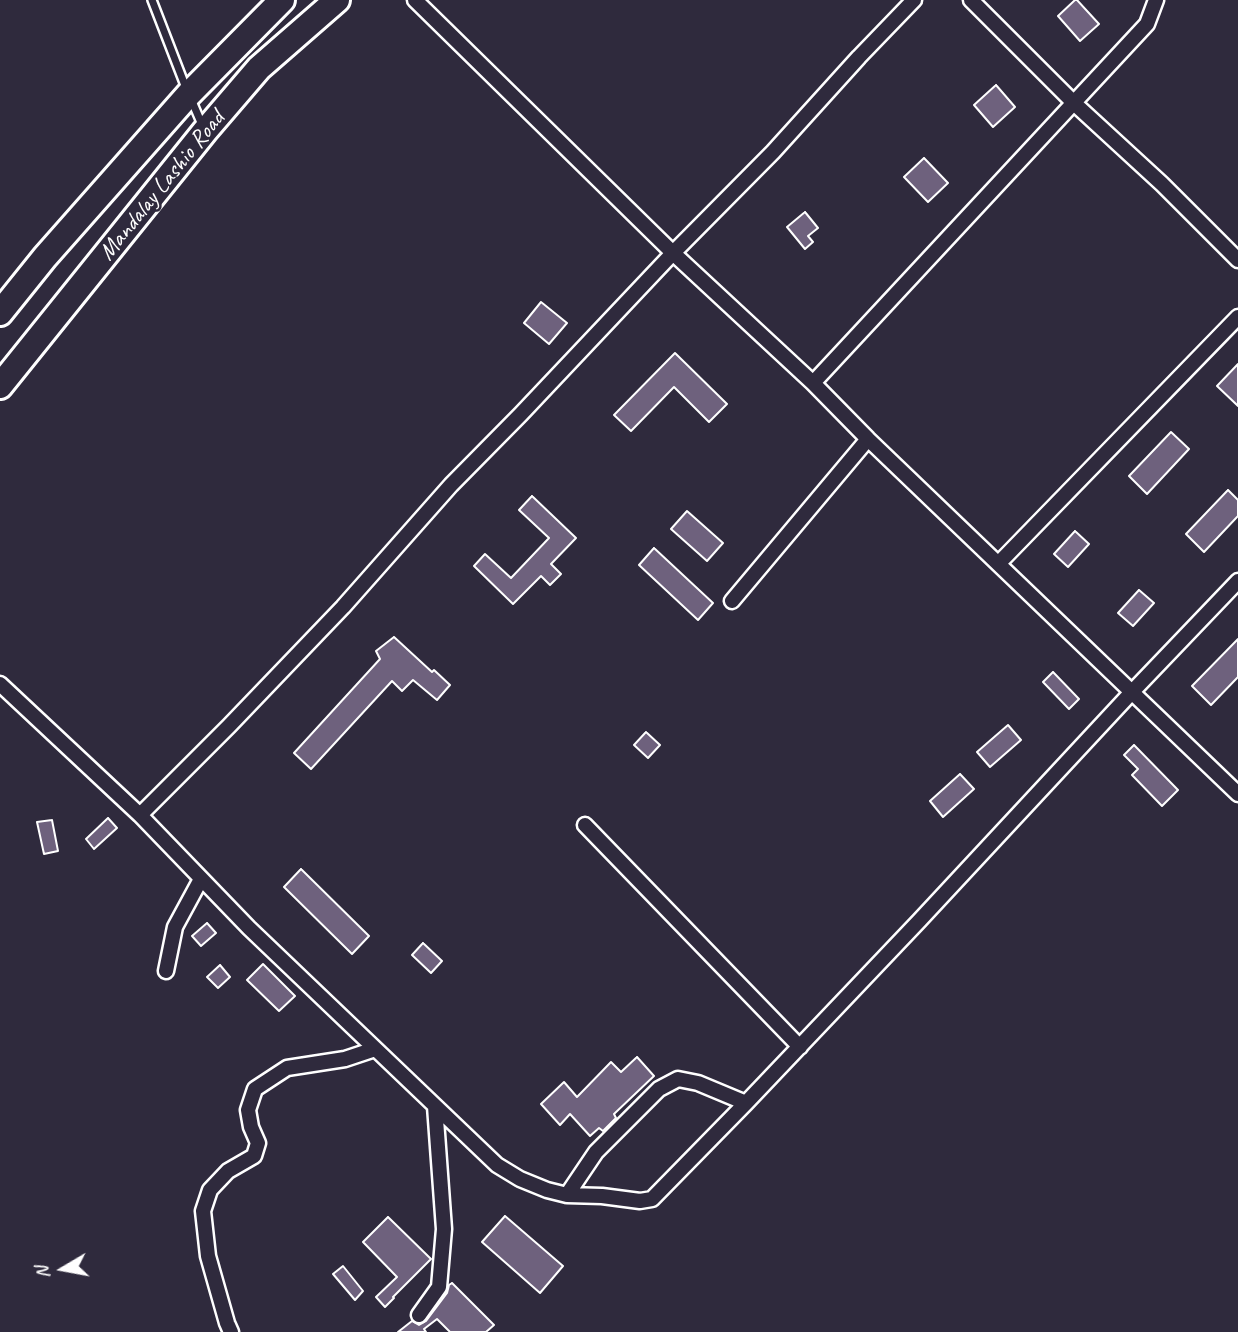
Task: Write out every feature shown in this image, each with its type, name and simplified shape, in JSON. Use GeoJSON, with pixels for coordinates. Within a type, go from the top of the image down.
{"type":"FeatureCollection","features":[{"type":"Feature","properties":{"kind":"highway","name":"Mandalay Lashio Road"},"geometry":{"type":"LineString","coordinates":[[0,313],[189,94],[282,0]]}},
{"type":"Feature","properties":{"kind":"highway","name":"Mandalay Lashio Road"},"geometry":{"type":"LineString","coordinates":[[0,386],[259,68],[337,0]]}},
{"type":"Feature","properties":{"kind":"street"},"geometry":{"type":"LineString","coordinates":[[415,0],[674,253],[813,383],[1238,794]]}},
{"type":"Feature","properties":{"kind":"street"},"geometry":{"type":"LineString","coordinates":[[139,815],[334,617],[451,485],[772,152],[914,0]]}},
{"type":"Feature","properties":{"kind":"street"},"geometry":{"type":"LineString","coordinates":[[971,0],[1238,260]]}},
{"type":"Feature","properties":{"kind":"street"},"geometry":{"type":"LineString","coordinates":[[813,383],[1147,24],[1156,0]]}},
{"type":"Feature","properties":{"kind":"street"},"geometry":{"type":"LineString","coordinates":[[999,564],[1238,317]]}},
{"type":"Feature","properties":{"kind":"street"},"geometry":{"type":"LineString","coordinates":[[732,600],[868,439]]}},
{"type":"Feature","properties":{"kind":"street"},"geometry":{"type":"LineString","coordinates":[[0,684],[139,815],[249,928],[497,1166],[520,1179],[567,1195],[640,1201],[652,1199],[746,1103],[929,912],[1238,581]]}},
{"type":"Feature","properties":{"kind":"street"},"geometry":{"type":"LineString","coordinates":[[585,825],[800,1047]]}},
{"type":"Feature","properties":{"kind":"street"},"geometry":{"type":"LineString","coordinates":[[166,971],[175,927],[201,878]]}},
{"type":"Feature","properties":{"kind":"street"},"geometry":{"type":"LineString","coordinates":[[231,1332],[208,1256],[203,1211],[210,1189],[228,1171],[254,1156],[258,1143],[248,1110],[255,1089],[287,1068],[345,1059],[375,1048]]}},
{"type":"Feature","properties":{"kind":"street"},"geometry":{"type":"LineString","coordinates":[[567,1195],[596,1152],[659,1088],[678,1079],[698,1083],[746,1103]]}},
{"type":"Feature","properties":{"kind":"street"},"geometry":{"type":"LineString","coordinates":[[419,1315],[439,1287],[444,1229],[435,1106]]}},
{"type":"Feature","properties":{"kind":"lane"},"geometry":{"type":"LineString","coordinates":[[152,0],[205,131]]}},
{"type":"Feature","properties":{"kind":"building"},"geometry":{"type":"Polygon","coordinates":[[[1075,0],[1099,24],[1080,41],[1058,16],[1075,0]]]}},
{"type":"Feature","properties":{"kind":"building"},"geometry":{"type":"Polygon","coordinates":[[[996,85],[1015,107],[993,127],[974,105],[996,85]]]}},
{"type":"Feature","properties":{"kind":"building"},"geometry":{"type":"Polygon","coordinates":[[[924,158],[948,183],[928,202],[904,177],[924,158]]]}},
{"type":"Feature","properties":{"kind":"building"},"geometry":{"type":"Polygon","coordinates":[[[805,212],[818,228],[808,236],[813,242],[805,249],[787,227],[805,212]]]}},
{"type":"Feature","properties":{"kind":"building"},"geometry":{"type":"Polygon","coordinates":[[[541,302],[567,323],[549,344],[524,323],[541,302]]]}},
{"type":"Feature","properties":{"kind":"building"},"geometry":{"type":"Polygon","coordinates":[[[675,353],[727,404],[709,422],[674,387],[631,431],[614,415],[675,353]]]}},
{"type":"Feature","properties":{"kind":"building"},"geometry":{"type":"Polygon","coordinates":[[[1238,364],[1238,406],[1217,386],[1238,364]]]}},
{"type":"Feature","properties":{"kind":"building"},"geometry":{"type":"Polygon","coordinates":[[[1171,432],[1189,449],[1147,494],[1129,476],[1171,432]]]}},
{"type":"Feature","properties":{"kind":"building"},"geometry":{"type":"Polygon","coordinates":[[[1228,490],[1238,500],[1238,516],[1204,552],[1186,534],[1228,490]]]}},
{"type":"Feature","properties":{"kind":"building"},"geometry":{"type":"Polygon","coordinates":[[[532,496],[576,538],[551,564],[561,574],[550,585],[541,576],[513,604],[474,566],[485,554],[511,578],[549,538],[519,510],[532,496]]]}},
{"type":"Feature","properties":{"kind":"building"},"geometry":{"type":"Polygon","coordinates":[[[687,511],[723,543],[707,561],[671,529],[687,511]]]}},
{"type":"Feature","properties":{"kind":"building"},"geometry":{"type":"Polygon","coordinates":[[[1075,531],[1089,544],[1068,567],[1054,554],[1075,531]]]}},
{"type":"Feature","properties":{"kind":"building"},"geometry":{"type":"Polygon","coordinates":[[[654,548],[713,603],[698,620],[639,565],[654,548]]]}},
{"type":"Feature","properties":{"kind":"building"},"geometry":{"type":"Polygon","coordinates":[[[1139,590],[1154,603],[1133,626],[1118,613],[1139,590]]]}},
{"type":"Feature","properties":{"kind":"building"},"geometry":{"type":"Polygon","coordinates":[[[394,637],[450,685],[437,700],[413,680],[402,691],[392,681],[311,769],[294,753],[380,659],[376,651],[394,637]]]}},
{"type":"Feature","properties":{"kind":"building"},"geometry":{"type":"Polygon","coordinates":[[[1238,639],[1238,677],[1211,705],[1192,686],[1238,639]]]}},
{"type":"Feature","properties":{"kind":"building"},"geometry":{"type":"Polygon","coordinates":[[[1053,672],[1079,699],[1069,709],[1043,682],[1053,672]]]}},
{"type":"Feature","properties":{"kind":"building"},"geometry":{"type":"Polygon","coordinates":[[[1008,725],[1021,740],[990,767],[977,752],[1008,725]]]}},
{"type":"Feature","properties":{"kind":"building"},"geometry":{"type":"Polygon","coordinates":[[[646,732],[660,745],[648,758],[634,745],[646,732]]]}},
{"type":"Feature","properties":{"kind":"building"},"geometry":{"type":"Polygon","coordinates":[[[1134,745],[1178,790],[1162,806],[1132,775],[1138,769],[1124,755],[1134,745]]]}},
{"type":"Feature","properties":{"kind":"building"},"geometry":{"type":"Polygon","coordinates":[[[960,774],[974,789],[943,817],[930,801],[960,774]]]}},
{"type":"Feature","properties":{"kind":"building"},"geometry":{"type":"Polygon","coordinates":[[[108,818],[117,828],[94,849],[86,839],[108,818]]]}},
{"type":"Feature","properties":{"kind":"building"},"geometry":{"type":"Polygon","coordinates":[[[52,820],[58,851],[44,854],[37,822],[52,820]]]}},
{"type":"Feature","properties":{"kind":"building"},"geometry":{"type":"Polygon","coordinates":[[[301,869],[369,936],[352,954],[284,887],[301,869]]]}},
{"type":"Feature","properties":{"kind":"building"},"geometry":{"type":"Polygon","coordinates":[[[207,923],[216,933],[201,946],[192,936],[207,923]]]}},
{"type":"Feature","properties":{"kind":"building"},"geometry":{"type":"Polygon","coordinates":[[[423,943],[442,961],[431,973],[412,955],[423,943]]]}},
{"type":"Feature","properties":{"kind":"building"},"geometry":{"type":"Polygon","coordinates":[[[263,964],[295,996],[279,1011],[247,980],[263,964]]]}},
{"type":"Feature","properties":{"kind":"building"},"geometry":{"type":"Polygon","coordinates":[[[220,965],[230,977],[218,988],[207,977],[220,965]]]}},
{"type":"Feature","properties":{"kind":"building"},"geometry":{"type":"Polygon","coordinates":[[[637,1057],[654,1076],[614,1114],[616,1118],[603,1131],[599,1128],[590,1136],[570,1114],[560,1125],[541,1104],[564,1082],[577,1097],[611,1062],[621,1072],[637,1057]]]}},
{"type":"Feature","properties":{"kind":"building"},"geometry":{"type":"Polygon","coordinates":[[[505,1216],[563,1266],[540,1293],[482,1242],[505,1216]]]}},
{"type":"Feature","properties":{"kind":"building"},"geometry":{"type":"Polygon","coordinates":[[[388,1217],[431,1259],[385,1307],[376,1297],[397,1277],[363,1242],[388,1217]]]}},
{"type":"Feature","properties":{"kind":"building"},"geometry":{"type":"Polygon","coordinates":[[[343,1266],[363,1291],[355,1300],[333,1274],[343,1266]]]}},
{"type":"Feature","properties":{"kind":"building"},"geometry":{"type":"Polygon","coordinates":[[[452,1283],[494,1325],[486,1332],[450,1332],[437,1319],[424,1329],[426,1332],[398,1332],[412,1321],[419,1325],[426,1321],[452,1283]]]}}]}
